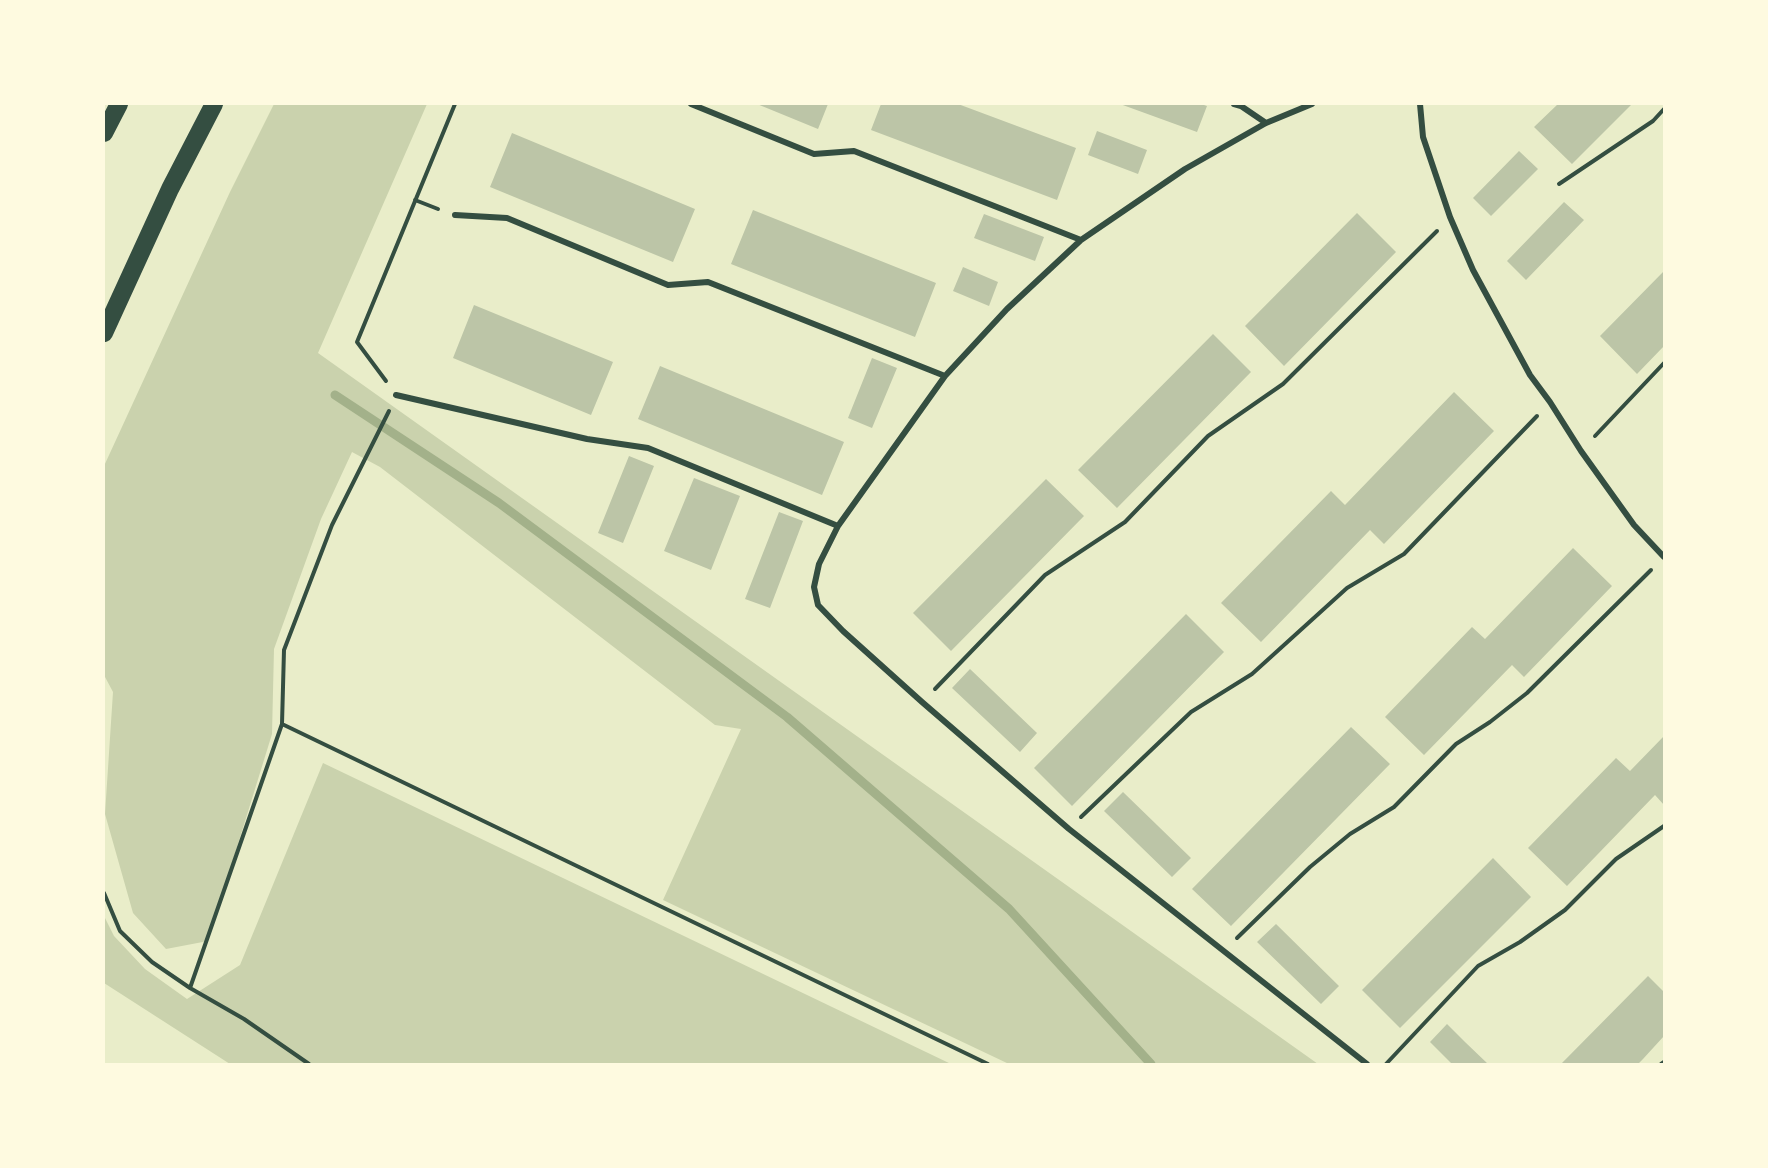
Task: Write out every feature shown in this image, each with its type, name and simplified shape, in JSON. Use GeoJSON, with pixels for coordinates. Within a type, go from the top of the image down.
{"type":"FeatureCollection","features":[{"type":"Feature","properties":{"kind":"highway"},"geometry":{"type":"LineString","coordinates":[[104,133],[119,104]]}},
{"type":"Feature","properties":{"kind":"highway"},"geometry":{"type":"LineString","coordinates":[[104,333],[170,189],[214,104]]}},
{"type":"Feature","properties":{"kind":"street"},"geometry":{"type":"LineString","coordinates":[[691,104],[814,154],[854,151],[1081,240]]}},
{"type":"Feature","properties":{"kind":"street"},"geometry":{"type":"LineString","coordinates":[[1234,104],[1241,106],[1266,123]]}},
{"type":"Feature","properties":{"kind":"street"},"geometry":{"type":"LineString","coordinates":[[1312,104],[1266,123],[1185,169],[1081,240],[1007,309],[945,376],[838,526],[819,564],[814,586],[818,605],[843,631],[922,702],[1069,829],[1367,1065]]}},
{"type":"Feature","properties":{"kind":"street"},"geometry":{"type":"LineString","coordinates":[[1420,104],[1424,137],[1450,217],[1473,270],[1530,375],[1581,451],[1635,525],[1665,557]]}},
{"type":"Feature","properties":{"kind":"street"},"geometry":{"type":"LineString","coordinates":[[455,215],[507,218],[668,285],[708,282],[945,376]]}},
{"type":"Feature","properties":{"kind":"street"},"geometry":{"type":"LineString","coordinates":[[396,395],[587,439],[648,448],[838,526]]}},
{"type":"Feature","properties":{"kind":"path"},"geometry":{"type":"LineString","coordinates":[[190,988],[282,724],[284,650],[332,525],[396,395],[357,342],[455,104]]}},
{"type":"Feature","properties":{"kind":"path"},"geometry":{"type":"LineString","coordinates":[[1559,184],[1653,121],[1665,109]]}},
{"type":"Feature","properties":{"kind":"path"},"geometry":{"type":"LineString","coordinates":[[922,702],[1045,575],[1125,522],[1208,436],[1283,384],[1450,217]]}},
{"type":"Feature","properties":{"kind":"path"},"geometry":{"type":"LineString","coordinates":[[1581,451],[1665,363]]}},
{"type":"Feature","properties":{"kind":"path"},"geometry":{"type":"LineString","coordinates":[[1069,829],[1191,712],[1252,675],[1347,588],[1404,554],[1550,402]]}},
{"type":"Feature","properties":{"kind":"path"},"geometry":{"type":"LineString","coordinates":[[1224,951],[1310,867],[1350,834],[1394,807],[1456,744],[1490,722],[1527,693],[1656,565]]}},
{"type":"Feature","properties":{"kind":"path"},"geometry":{"type":"LineString","coordinates":[[282,724],[987,1065]]}},
{"type":"Feature","properties":{"kind":"path"},"geometry":{"type":"LineString","coordinates":[[1385,1065],[1478,966],[1520,942],[1565,910],[1616,859],[1665,826]]}},
{"type":"Feature","properties":{"kind":"path"},"geometry":{"type":"LineString","coordinates":[[104,893],[120,931],[152,962],[190,988],[244,1019],[309,1065]]}},
{"type":"Feature","properties":{"kind":"green space"},"geometry":{"type":"Polygon","coordinates":[[[274,104],[427,104],[318,353],[1318,1064],[1009,1064],[663,900],[741,729],[715,725],[380,467],[352,452],[321,519],[274,649],[272,734],[208,941],[166,949],[133,913],[105,814],[113,692],[104,675],[104,466],[230,192],[274,104]]]}},
{"type":"Feature","properties":{"kind":"green space"},"geometry":{"type":"Polygon","coordinates":[[[323,763],[951,1064],[230,1064],[104,983],[104,916],[114,936],[145,969],[187,999],[240,965],[323,763]]]}},
{"type":"Feature","properties":{"kind":"building"},"geometry":{"type":"Polygon","coordinates":[[[757,104],[828,104],[818,129],[757,104]]]}},
{"type":"Feature","properties":{"kind":"building"},"geometry":{"type":"Polygon","coordinates":[[[881,104],[958,104],[1076,148],[1057,200],[871,130],[881,104]]]}},
{"type":"Feature","properties":{"kind":"building"},"geometry":{"type":"Polygon","coordinates":[[[1120,104],[1201,104],[1207,106],[1197,132],[1120,104]]]}},
{"type":"Feature","properties":{"kind":"building"},"geometry":{"type":"Polygon","coordinates":[[[1558,104],[1632,104],[1572,164],[1534,127],[1558,104]]]}},
{"type":"Feature","properties":{"kind":"building"},"geometry":{"type":"Polygon","coordinates":[[[1097,131],[1147,150],[1138,174],[1088,155],[1097,131]]]}},
{"type":"Feature","properties":{"kind":"building"},"geometry":{"type":"Polygon","coordinates":[[[512,133],[695,209],[673,262],[490,187],[512,133]]]}},
{"type":"Feature","properties":{"kind":"building"},"geometry":{"type":"Polygon","coordinates":[[[1519,151],[1538,169],[1491,216],[1473,198],[1519,151]]]}},
{"type":"Feature","properties":{"kind":"building"},"geometry":{"type":"Polygon","coordinates":[[[1564,202],[1584,220],[1526,280],[1507,261],[1564,202]]]}},
{"type":"Feature","properties":{"kind":"building"},"geometry":{"type":"Polygon","coordinates":[[[753,210],[936,283],[915,337],[731,264],[753,210]]]}},
{"type":"Feature","properties":{"kind":"building"},"geometry":{"type":"Polygon","coordinates":[[[1357,213],[1396,252],[1284,366],[1245,326],[1357,213]]]}},
{"type":"Feature","properties":{"kind":"building"},"geometry":{"type":"Polygon","coordinates":[[[984,214],[1044,237],[1035,261],[974,238],[984,214]]]}},
{"type":"Feature","properties":{"kind":"building"},"geometry":{"type":"Polygon","coordinates":[[[963,267],[998,282],[989,306],[953,291],[963,267]]]}},
{"type":"Feature","properties":{"kind":"building"},"geometry":{"type":"Polygon","coordinates":[[[1664,271],[1664,346],[1637,374],[1600,336],[1664,271]]]}},
{"type":"Feature","properties":{"kind":"building"},"geometry":{"type":"Polygon","coordinates":[[[474,305],[613,362],[591,415],[453,358],[474,305]]]}},
{"type":"Feature","properties":{"kind":"building"},"geometry":{"type":"Polygon","coordinates":[[[1213,334],[1251,372],[1117,508],[1078,470],[1213,334]]]}},
{"type":"Feature","properties":{"kind":"building"},"geometry":{"type":"Polygon","coordinates":[[[872,358],[897,368],[872,428],[848,418],[872,358]]]}},
{"type":"Feature","properties":{"kind":"building"},"geometry":{"type":"Polygon","coordinates":[[[660,366],[844,442],[822,495],[638,419],[660,366]]]}},
{"type":"Feature","properties":{"kind":"building"},"geometry":{"type":"Polygon","coordinates":[[[1454,392],[1494,431],[1384,544],[1370,530],[1261,642],[1221,603],[1331,491],[1345,505],[1454,392]]]}},
{"type":"Feature","properties":{"kind":"building"},"geometry":{"type":"Polygon","coordinates":[[[629,456],[654,466],[623,543],[598,533],[629,456]]]}},
{"type":"Feature","properties":{"kind":"building"},"geometry":{"type":"Polygon","coordinates":[[[694,478],[740,496],[711,570],[664,551],[694,478]]]}},
{"type":"Feature","properties":{"kind":"building"},"geometry":{"type":"Polygon","coordinates":[[[1046,479],[1084,516],[951,651],[913,613],[1046,479]]]}},
{"type":"Feature","properties":{"kind":"building"},"geometry":{"type":"Polygon","coordinates":[[[779,512],[803,521],[770,608],[745,599],[779,512]]]}},
{"type":"Feature","properties":{"kind":"building"},"geometry":{"type":"Polygon","coordinates":[[[1573,548],[1612,586],[1524,677],[1512,665],[1424,755],[1385,717],[1472,627],[1485,639],[1573,548]]]}},
{"type":"Feature","properties":{"kind":"building"},"geometry":{"type":"Polygon","coordinates":[[[1186,614],[1224,652],[1072,806],[1034,768],[1186,614]]]}},
{"type":"Feature","properties":{"kind":"building"},"geometry":{"type":"Polygon","coordinates":[[[970,669],[1037,733],[1020,752],[952,688],[970,669]]]}},
{"type":"Feature","properties":{"kind":"building"},"geometry":{"type":"Polygon","coordinates":[[[1351,727],[1390,764],[1231,926],[1192,889],[1351,727]]]}},
{"type":"Feature","properties":{"kind":"building"},"geometry":{"type":"Polygon","coordinates":[[[1664,736],[1664,805],[1655,795],[1567,886],[1528,848],[1616,758],[1630,771],[1664,736]]]}},
{"type":"Feature","properties":{"kind":"building"},"geometry":{"type":"Polygon","coordinates":[[[1123,792],[1191,858],[1172,877],[1104,811],[1123,792]]]}},
{"type":"Feature","properties":{"kind":"building"},"geometry":{"type":"Polygon","coordinates":[[[1493,858],[1531,897],[1400,1028],[1362,990],[1493,858]]]}},
{"type":"Feature","properties":{"kind":"building"},"geometry":{"type":"Polygon","coordinates":[[[1276,924],[1339,986],[1321,1004],[1257,942],[1276,924]]]}},
{"type":"Feature","properties":{"kind":"building"},"geometry":{"type":"Polygon","coordinates":[[[1648,976],[1664,992],[1664,1036],[1643,1059],[1638,1064],[1561,1064],[1648,976]]]}},
{"type":"Feature","properties":{"kind":"building"},"geometry":{"type":"Polygon","coordinates":[[[1447,1024],[1488,1064],[1452,1064],[1430,1042],[1447,1024]]]}},
{"type":"Feature","properties":{"kind":"waterway"},"geometry":{"type":"LineString","coordinates":[[335,395],[499,503],[787,717],[1009,909],[1151,1064]]}}]}
